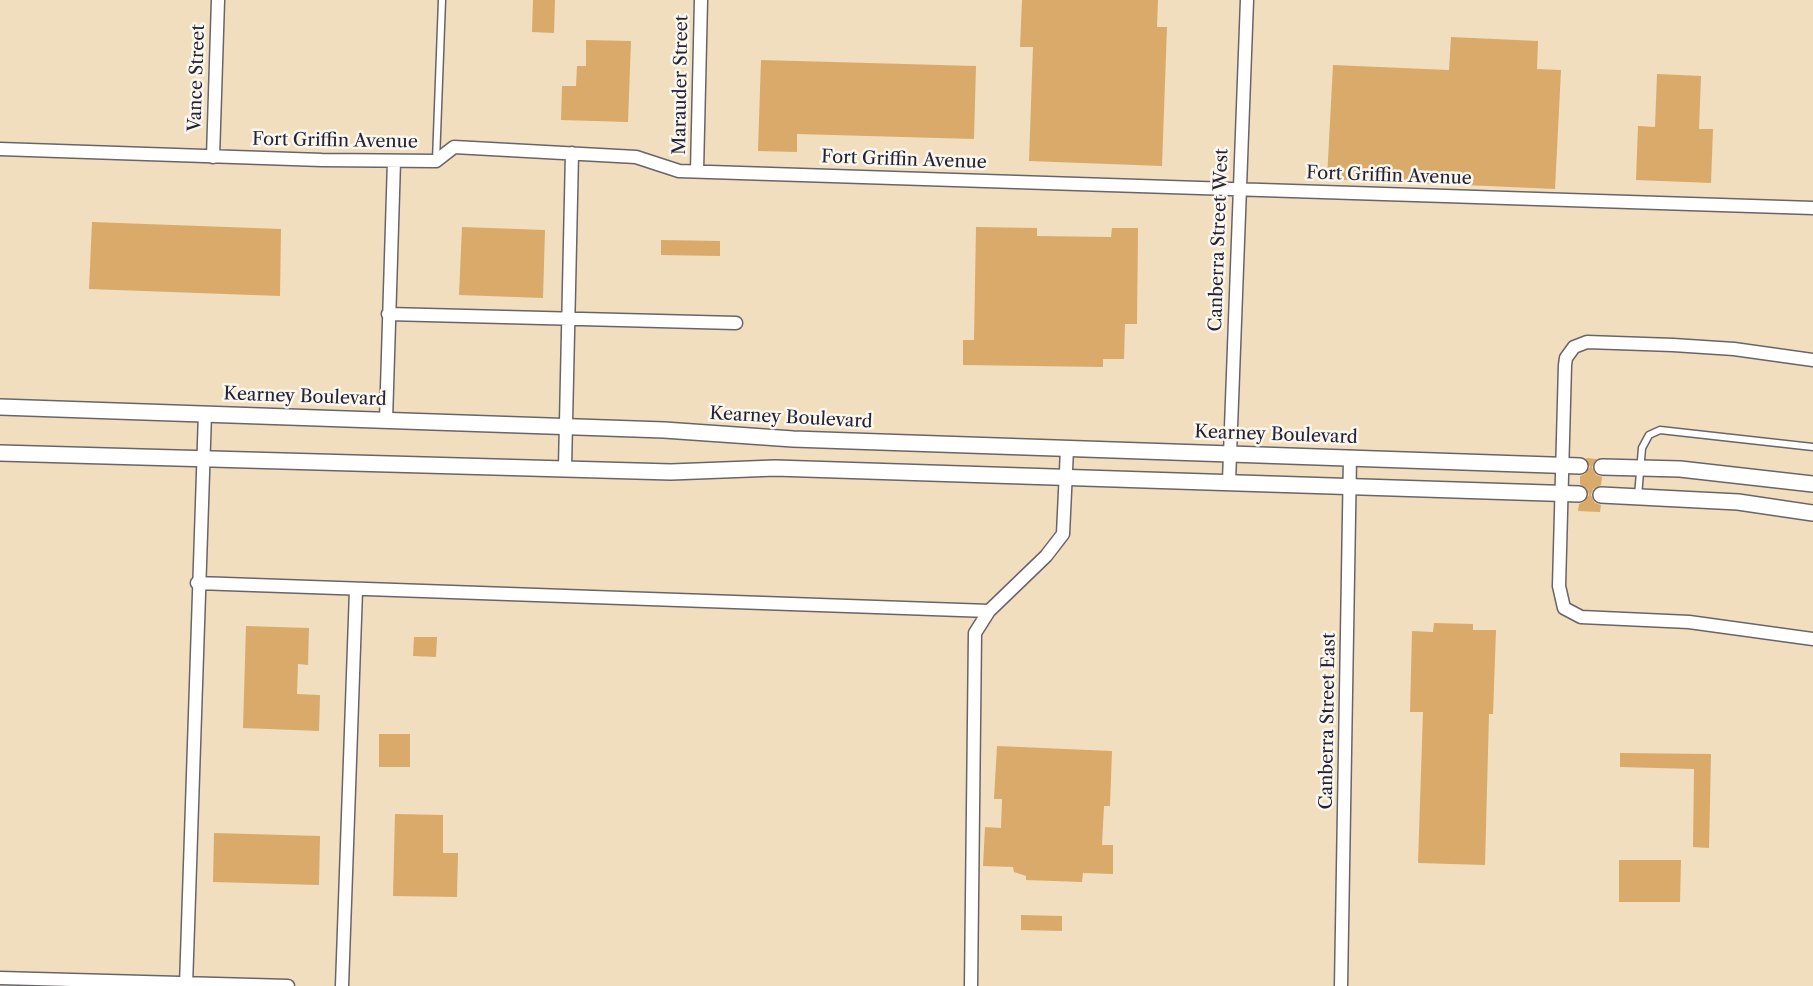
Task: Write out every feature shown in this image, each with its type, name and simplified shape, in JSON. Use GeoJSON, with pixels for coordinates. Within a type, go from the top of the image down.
{"type":"FeatureCollection","features":[{"type":"Feature","properties":{"kind":"street","name":"Vance Street"},"geometry":{"type":"LineString","coordinates":[[213,157],[218,0]]}},
{"type":"Feature","properties":{"kind":"street","name":"Marauder Street"},"geometry":{"type":"LineString","coordinates":[[697,171],[701,0]]}},
{"type":"Feature","properties":{"kind":"street","name":"Canberra Street West"},"geometry":{"type":"LineString","coordinates":[[1229,481],[1238,189],[1247,0]]}},
{"type":"Feature","properties":{"kind":"street","name":"Fort Griffin Avenue"},"geometry":{"type":"LineString","coordinates":[[0,149],[213,157],[436,161],[454,147],[636,157],[679,171],[1813,208]]}},
{"type":"Feature","properties":{"kind":"street"},"geometry":{"type":"LineString","coordinates":[[565,467],[572,153]]}},
{"type":"Feature","properties":{"kind":"street"},"geometry":{"type":"LineString","coordinates":[[386,420],[394,161]]}},
{"type":"Feature","properties":{"kind":"street"},"geometry":{"type":"LineString","coordinates":[[388,314],[736,323]]}},
{"type":"Feature","properties":{"kind":"street"},"geometry":{"type":"LineString","coordinates":[[1813,360],[1724,349],[1580,343],[1570,351],[1565,365],[1559,594],[1569,612],[1581,617],[1726,626],[1813,639]]}},
{"type":"Feature","properties":{"kind":"street","name":"Kearney Boulevard"},"geometry":{"type":"LineString","coordinates":[[0,407],[566,426],[793,439],[1580,466]]}},
{"type":"Feature","properties":{"kind":"street"},"geometry":{"type":"LineString","coordinates":[[186,985],[197,583],[205,413]]}},
{"type":"Feature","properties":{"kind":"street"},"geometry":{"type":"LineString","coordinates":[[971,986],[973,647],[975,633],[989,611],[1057,544],[1065,521],[1067,449]]}},
{"type":"Feature","properties":{"kind":"street"},"geometry":{"type":"LineString","coordinates":[[0,453],[565,467],[671,472],[775,468],[1579,494]]}},
{"type":"Feature","properties":{"kind":"street","name":"Canberra Street East"},"geometry":{"type":"LineString","coordinates":[[1341,986],[1350,458]]}},
{"type":"Feature","properties":{"kind":"street"},"geometry":{"type":"LineString","coordinates":[[1602,467],[1719,473],[1813,484]]}},
{"type":"Feature","properties":{"kind":"street"},"geometry":{"type":"LineString","coordinates":[[1601,495],[1738,502],[1813,513]]}},
{"type":"Feature","properties":{"kind":"street"},"geometry":{"type":"LineString","coordinates":[[197,583],[989,611]]}},
{"type":"Feature","properties":{"kind":"street"},"geometry":{"type":"LineString","coordinates":[[342,986],[356,590]]}},
{"type":"Feature","properties":{"kind":"street"},"geometry":{"type":"LineString","coordinates":[[0,978],[186,985],[288,986]]}},
{"type":"Feature","properties":{"kind":"lane"},"geometry":{"type":"LineString","coordinates":[[436,161],[442,0]]}},
{"type":"Feature","properties":{"kind":"lane"},"geometry":{"type":"LineString","coordinates":[[1638,496],[1641,448],[1649,435],[1660,430],[1813,447]]}},
{"type":"Feature","properties":{"kind":"building"},"geometry":{"type":"Polygon","coordinates":[[[533,0],[555,0],[554,33],[532,32],[533,0]]]}},
{"type":"Feature","properties":{"kind":"building"},"geometry":{"type":"Polygon","coordinates":[[[1022,0],[1158,0],[1157,27],[1167,27],[1162,166],[1029,161],[1033,47],[1020,47],[1022,0]]]}},
{"type":"Feature","properties":{"kind":"building"},"geometry":{"type":"Polygon","coordinates":[[[1451,37],[1538,41],[1537,69],[1561,70],[1555,189],[1327,179],[1333,65],[1449,70],[1451,37]]]}},
{"type":"Feature","properties":{"kind":"building"},"geometry":{"type":"Polygon","coordinates":[[[586,40],[631,41],[628,122],[561,120],[562,86],[576,86],[577,66],[586,66],[586,40]]]}},
{"type":"Feature","properties":{"kind":"building"},"geometry":{"type":"Polygon","coordinates":[[[761,60],[976,66],[974,139],[797,134],[797,152],[758,151],[761,60]]]}},
{"type":"Feature","properties":{"kind":"building"},"geometry":{"type":"Polygon","coordinates":[[[1657,74],[1701,76],[1699,129],[1713,129],[1711,183],[1636,180],[1638,126],[1655,127],[1657,74]]]}},
{"type":"Feature","properties":{"kind":"building"},"geometry":{"type":"Polygon","coordinates":[[[92,222],[281,229],[280,296],[89,289],[92,222]]]}},
{"type":"Feature","properties":{"kind":"building"},"geometry":{"type":"Polygon","coordinates":[[[462,227],[545,230],[543,298],[459,295],[462,227]]]}},
{"type":"Feature","properties":{"kind":"building"},"geometry":{"type":"Polygon","coordinates":[[[976,227],[1037,228],[1037,236],[1111,237],[1112,228],[1138,228],[1137,324],[1125,324],[1124,359],[1103,359],[1103,367],[963,365],[963,340],[974,340],[976,227]]]}},
{"type":"Feature","properties":{"kind":"building"},"geometry":{"type":"Polygon","coordinates":[[[661,240],[720,241],[720,256],[661,255],[661,240]]]}},
{"type":"Feature","properties":{"kind":"building"},"geometry":{"type":"Polygon","coordinates":[[[1586,458],[1597,459],[1592,467],[1596,475],[1602,477],[1601,485],[1593,489],[1591,495],[1595,503],[1601,505],[1600,512],[1578,511],[1579,504],[1584,502],[1589,495],[1587,489],[1580,484],[1580,476],[1585,474],[1590,467],[1586,458]]]}},
{"type":"Feature","properties":{"kind":"building"},"geometry":{"type":"Polygon","coordinates":[[[1434,623],[1473,624],[1473,630],[1496,630],[1493,714],[1489,714],[1485,865],[1418,863],[1423,712],[1410,712],[1412,631],[1433,632],[1434,623]]]}},
{"type":"Feature","properties":{"kind":"building"},"geometry":{"type":"Polygon","coordinates":[[[246,626],[309,628],[308,665],[298,664],[297,694],[320,695],[319,731],[243,728],[246,626]]]}},
{"type":"Feature","properties":{"kind":"building"},"geometry":{"type":"Polygon","coordinates":[[[414,637],[437,637],[436,657],[413,656],[414,637]]]}},
{"type":"Feature","properties":{"kind":"building"},"geometry":{"type":"Polygon","coordinates":[[[379,734],[410,734],[410,767],[379,767],[379,734]]]}},
{"type":"Feature","properties":{"kind":"building"},"geometry":{"type":"Polygon","coordinates":[[[997,746],[1112,751],[1110,806],[1104,806],[1102,845],[1113,845],[1113,874],[1083,873],[1082,882],[1026,880],[1026,876],[1014,872],[1013,867],[983,866],[985,827],[1001,828],[1002,799],[994,799],[997,746]]]}},
{"type":"Feature","properties":{"kind":"building"},"geometry":{"type":"Polygon","coordinates":[[[1620,753],[1711,754],[1709,848],[1693,847],[1694,769],[1620,767],[1620,753]]]}},
{"type":"Feature","properties":{"kind":"building"},"geometry":{"type":"Polygon","coordinates":[[[395,814],[443,815],[443,853],[458,853],[457,897],[393,896],[395,814]]]}},
{"type":"Feature","properties":{"kind":"building"},"geometry":{"type":"Polygon","coordinates":[[[214,833],[320,836],[319,885],[213,882],[214,833]]]}},
{"type":"Feature","properties":{"kind":"building"},"geometry":{"type":"Polygon","coordinates":[[[1619,860],[1681,860],[1680,902],[1619,902],[1619,860]]]}},
{"type":"Feature","properties":{"kind":"building"},"geometry":{"type":"Polygon","coordinates":[[[1021,915],[1062,916],[1062,931],[1021,930],[1021,915]]]}}]}
